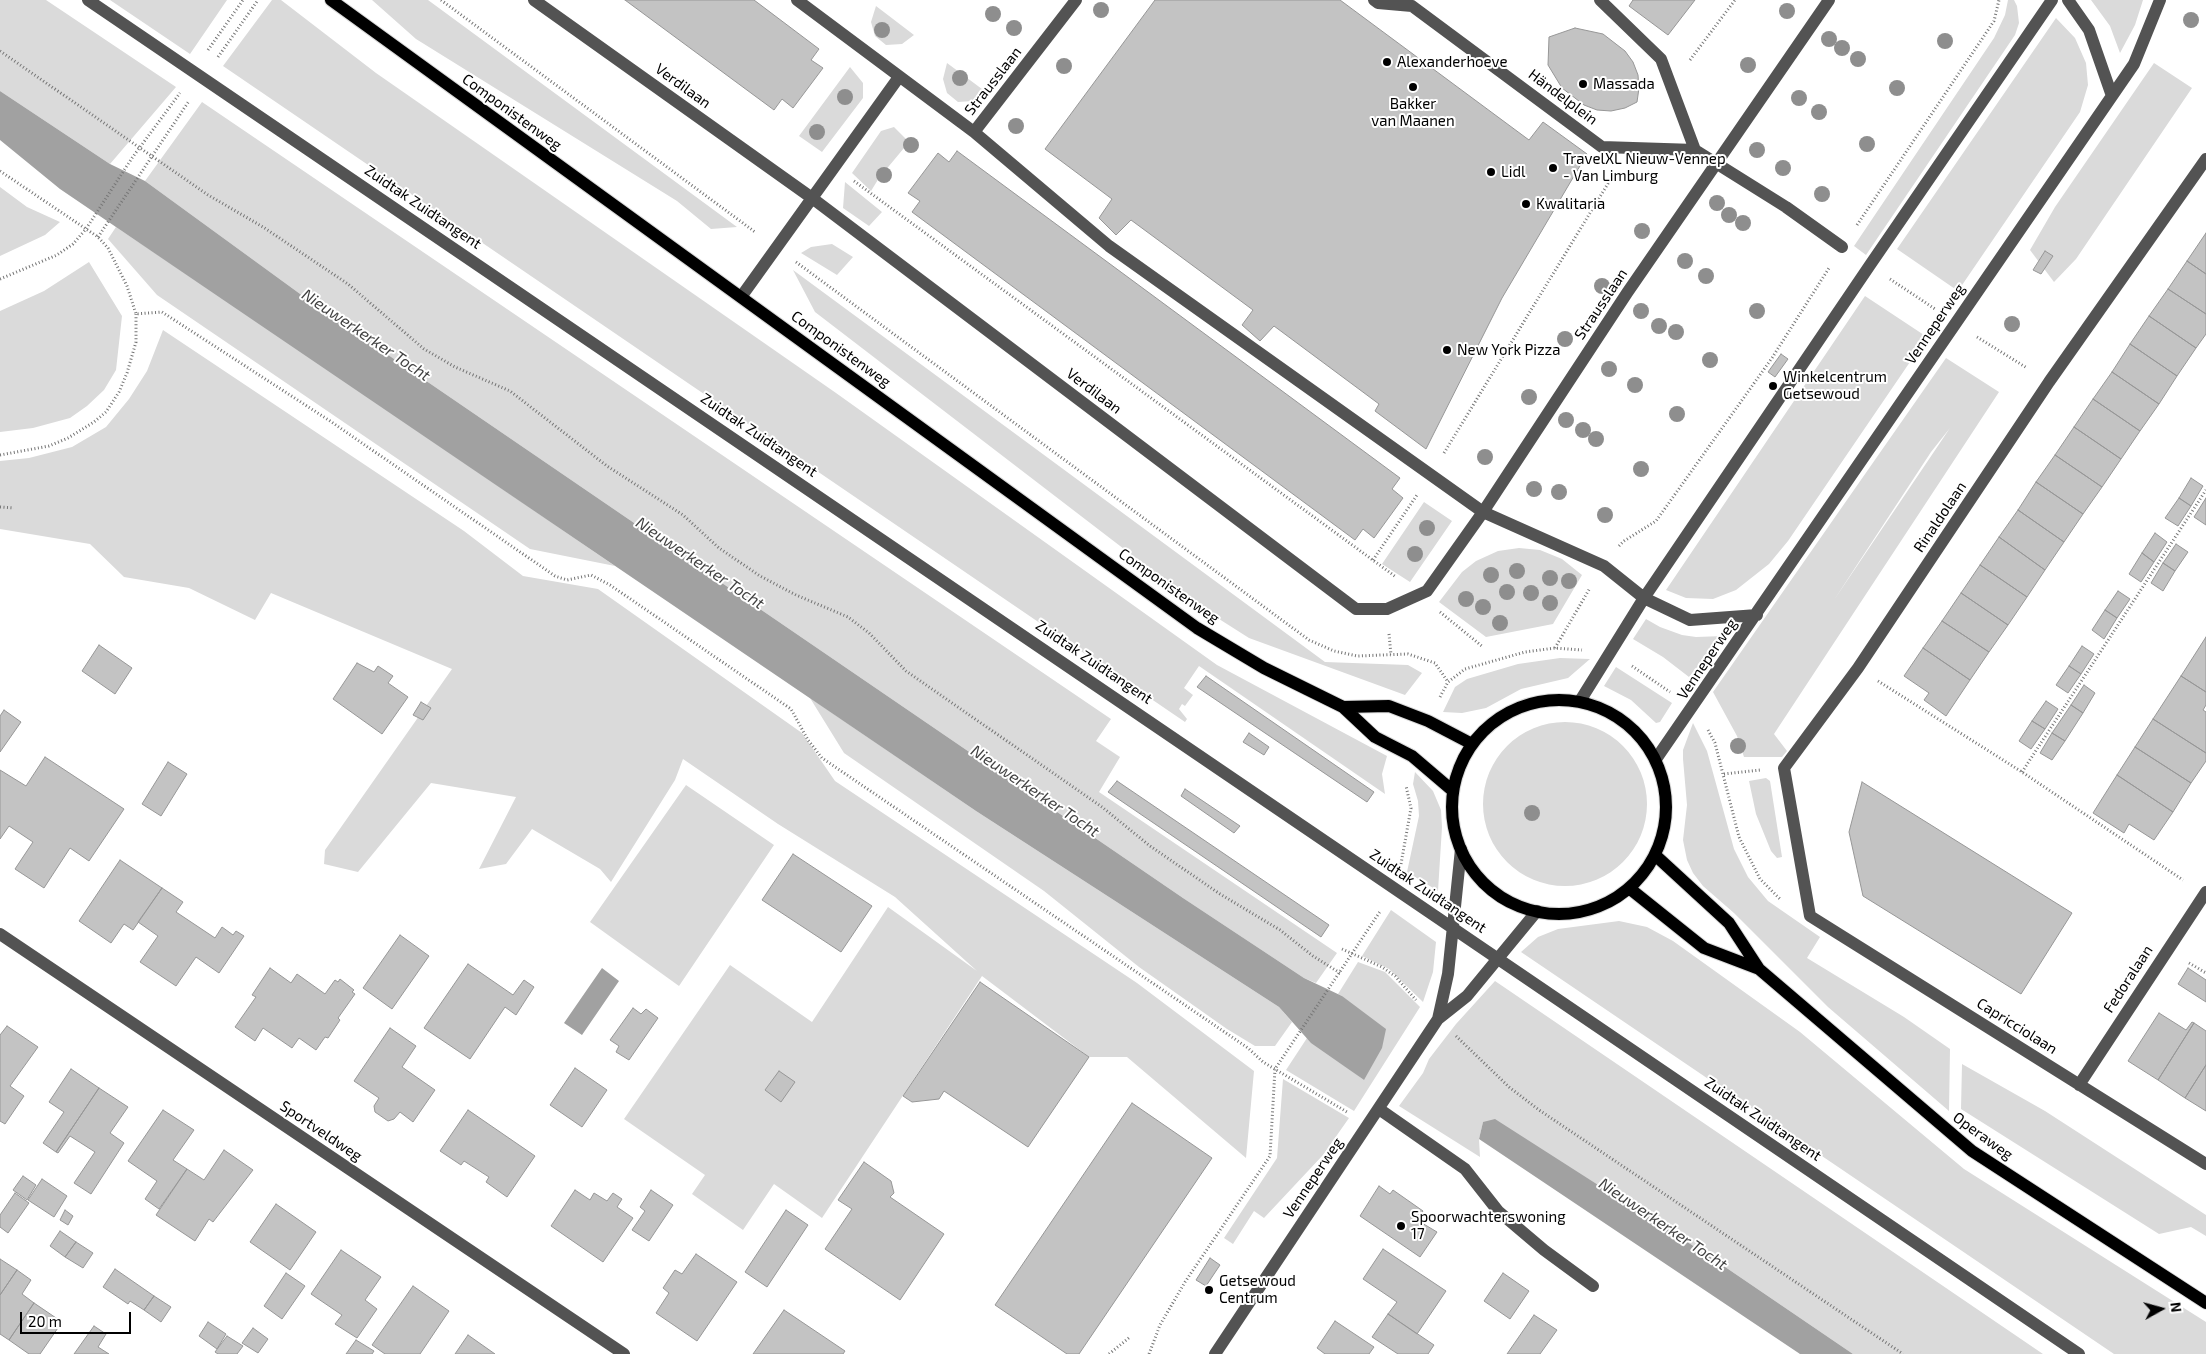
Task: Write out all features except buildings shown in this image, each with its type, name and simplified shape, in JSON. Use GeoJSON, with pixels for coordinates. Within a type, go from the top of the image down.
{"type":"FeatureCollection","features":[{"type":"Feature","properties":{"kind":"main road","name":"Componistenweg"},"geometry":{"type":"LineString","coordinates":[[331,0],[1197,628],[1264,668],[1344,707],[1375,737],[1412,756],[1453,791]]}},
{"type":"Feature","properties":{"kind":"main road"},"geometry":{"type":"LineString","coordinates":[[1559,699],[1580,701],[1611,712],[1637,732],[1656,759],[1664,783],[1666,808],[1663,832],[1655,855],[1630,888],[1601,905],[1586,911],[1569,914],[1537,911],[1518,905],[1484,883],[1470,867],[1461,850],[1454,824],[1453,791],[1472,744],[1501,716],[1519,706],[1559,699]]}},
{"type":"Feature","properties":{"kind":"main road","name":"Componistenweg"},"geometry":{"type":"LineString","coordinates":[[1344,707],[1389,706],[1428,721],[1472,744]]}},
{"type":"Feature","properties":{"kind":"main road","name":"Operaweg"},"geometry":{"type":"LineString","coordinates":[[1655,855],[1729,923],[1759,969],[1972,1151],[2206,1303]]}},
{"type":"Feature","properties":{"kind":"main road","name":"Operaweg"},"geometry":{"type":"LineString","coordinates":[[1630,888],[1704,948],[1759,969]]}},
{"type":"Feature","properties":{"kind":"street","name":"Zuidtak Zuidtangent"},"geometry":{"type":"LineString","coordinates":[[88,0],[1453,926],[2079,1354]]}},
{"type":"Feature","properties":{"kind":"street","name":"Verdilaan"},"geometry":{"type":"LineString","coordinates":[[534,0],[812,198],[1356,610]]}},
{"type":"Feature","properties":{"kind":"street","name":"Strausslaan"},"geometry":{"type":"LineString","coordinates":[[797,0],[974,132],[1076,0]]}},
{"type":"Feature","properties":{"kind":"street","name":"Händelplein"},"geometry":{"type":"LineString","coordinates":[[1374,0],[1378,3],[1412,6],[1602,147],[1695,150]]}},
{"type":"Feature","properties":{"kind":"street"},"geometry":{"type":"LineString","coordinates":[[1600,0],[1661,59],[1695,150],[1786,208],[1842,247]]}},
{"type":"Feature","properties":{"kind":"street","name":"Strausslaan"},"geometry":{"type":"LineString","coordinates":[[1356,610],[1387,609],[1427,590],[1483,512],[1627,293],[1828,0]]}},
{"type":"Feature","properties":{"kind":"street"},"geometry":{"type":"LineString","coordinates":[[1580,701],[1644,598],[2052,0]]}},
{"type":"Feature","properties":{"kind":"street"},"geometry":{"type":"LineString","coordinates":[[2068,0],[2089,30],[2112,96]]}},
{"type":"Feature","properties":{"kind":"street","name":"Venneperweg"},"geometry":{"type":"LineString","coordinates":[[1656,759],[1757,615],[2134,64],[2160,0]]}},
{"type":"Feature","properties":{"kind":"street"},"geometry":{"type":"LineString","coordinates":[[741,297],[899,77]]}},
{"type":"Feature","properties":{"kind":"street"},"geometry":{"type":"LineString","coordinates":[[974,132],[1109,246],[1483,512],[1604,566],[1644,598],[1690,620],[1757,615]]}},
{"type":"Feature","properties":{"kind":"street","name":"Rinaldolaan"},"geometry":{"type":"LineString","coordinates":[[1784,768],[1858,668],[2049,382],[2206,159]]}},
{"type":"Feature","properties":{"kind":"street"},"geometry":{"type":"LineString","coordinates":[[1784,768],[1810,916]]}},
{"type":"Feature","properties":{"kind":"street","name":"Venneperweg"},"geometry":{"type":"LineString","coordinates":[[1438,1019],[1448,974],[1461,850]]}},
{"type":"Feature","properties":{"kind":"street","name":"Fedoralaan"},"geometry":{"type":"LineString","coordinates":[[2080,1085],[2205,892]]}},
{"type":"Feature","properties":{"kind":"street","name":"Venneperweg"},"geometry":{"type":"LineString","coordinates":[[1216,1354],[1438,1019],[1467,996],[1537,911]]}},
{"type":"Feature","properties":{"kind":"street","name":"Capricciolaan"},"geometry":{"type":"LineString","coordinates":[[1810,916],[2206,1164]]}},
{"type":"Feature","properties":{"kind":"street","name":"Sportveldweg"},"geometry":{"type":"LineString","coordinates":[[0,934],[624,1354]]}},
{"type":"Feature","properties":{"kind":"street"},"geometry":{"type":"LineString","coordinates":[[1379,1109],[1465,1169],[1498,1211],[1544,1250],[1593,1286]]}},
{"type":"Feature","properties":{"kind":"path"},"geometry":{"type":"LineString","coordinates":[[204,55],[242,0]]}},
{"type":"Feature","properties":{"kind":"path"},"geometry":{"type":"LineString","coordinates":[[214,63],[258,0]]}},
{"type":"Feature","properties":{"kind":"path"},"geometry":{"type":"LineString","coordinates":[[441,0],[1309,640],[1334,652],[1356,656],[1408,654],[1435,663],[1448,682]]}},
{"type":"Feature","properties":{"kind":"path"},"geometry":{"type":"LineString","coordinates":[[1672,88],[1692,56],[1735,0]]}},
{"type":"Feature","properties":{"kind":"path"},"geometry":{"type":"LineString","coordinates":[[1810,916],[1792,909],[1760,879],[1739,837],[1715,742],[1692,708],[1637,669],[1610,654],[1555,648],[1604,566],[1624,541],[1656,521],[1772,358],[1842,247],[1994,21],[1999,0]]}},
{"type":"Feature","properties":{"kind":"path"},"geometry":{"type":"LineString","coordinates":[[0,52],[208,195],[263,227],[348,284],[424,349],[454,367],[510,391],[607,466],[683,515],[719,548],[760,576],[796,595],[848,617],[869,633],[906,671],[1088,797],[1150,846],[1220,894],[1280,930],[1313,956],[1340,973],[1275,1069],[1270,1156],[1185,1282],[1160,1326],[1149,1354]]}},
{"type":"Feature","properties":{"kind":"path"},"geometry":{"type":"LineString","coordinates":[[0,279],[57,255],[73,244],[94,218],[132,158],[184,87]]}},
{"type":"Feature","properties":{"kind":"path"},"geometry":{"type":"LineString","coordinates":[[98,237],[194,94]]}},
{"type":"Feature","properties":{"kind":"path"},"geometry":{"type":"LineString","coordinates":[[1442,457],[1629,148]]}},
{"type":"Feature","properties":{"kind":"path"},"geometry":{"type":"LineString","coordinates":[[0,171],[98,237],[108,248],[127,286],[136,314],[136,342],[129,365],[119,392],[106,412],[94,422],[49,446],[0,455]]}},
{"type":"Feature","properties":{"kind":"path"},"geometry":{"type":"LineString","coordinates":[[850,178],[1420,594],[1482,646]]}},
{"type":"Feature","properties":{"kind":"path"},"geometry":{"type":"LineString","coordinates":[[1888,277],[1943,315]]}},
{"type":"Feature","properties":{"kind":"path"},"geometry":{"type":"LineString","coordinates":[[136,314],[162,312],[330,421],[555,576],[567,580],[591,575],[610,585],[791,709],[808,740],[822,758],[1275,1069],[1352,1115]]}},
{"type":"Feature","properties":{"kind":"path"},"geometry":{"type":"LineString","coordinates":[[1974,335],[2049,382]]}},
{"type":"Feature","properties":{"kind":"path"},"geometry":{"type":"LineString","coordinates":[[1373,560],[1422,486]]}},
{"type":"Feature","properties":{"kind":"path"},"geometry":{"type":"LineString","coordinates":[[2022,772],[2206,490]]}},
{"type":"Feature","properties":{"kind":"path"},"geometry":{"type":"LineString","coordinates":[[0,507],[14,508]]}},
{"type":"Feature","properties":{"kind":"path"},"geometry":{"type":"LineString","coordinates":[[1858,668],[2022,772],[2205,892]]}},
{"type":"Feature","properties":{"kind":"path"},"geometry":{"type":"LineString","coordinates":[[1724,774],[1784,768]]}},
{"type":"Feature","properties":{"kind":"path"},"geometry":{"type":"LineString","coordinates":[[1342,949],[1382,967],[1394,976],[1415,999],[1509,1087],[1539,1110],[1903,1354]]}},
{"type":"Feature","properties":{"kind":"path"},"geometry":{"type":"LineString","coordinates":[[1110,1354],[1130,1337]]}},
{"type":"Feature","properties":{"kind":"shaded area"},"geometry":{"type":"Polygon","coordinates":[[[0,0],[46,0],[176,87],[110,164],[0,91],[0,0]]]}},
{"type":"Feature","properties":{"kind":"shaded area"},"geometry":{"type":"Polygon","coordinates":[[[110,0],[227,0],[190,54],[110,0]]]}},
{"type":"Feature","properties":{"kind":"shaded area"},"geometry":{"type":"Polygon","coordinates":[[[272,0],[281,0],[376,73],[836,393],[1217,665],[1387,756],[1382,774],[1385,794],[1199,666],[1184,688],[1193,695],[1185,706],[1182,704],[1179,709],[1187,719],[1185,722],[223,66],[272,0]]]}},
{"type":"Feature","properties":{"kind":"shaded area"},"geometry":{"type":"Polygon","coordinates":[[[372,0],[428,0],[737,227],[711,229],[677,201],[416,39],[372,0]]]}},
{"type":"Feature","properties":{"kind":"shaded area"},"geometry":{"type":"Polygon","coordinates":[[[2008,0],[2014,0],[2017,6],[2019,23],[2015,35],[1866,255],[1854,246],[1994,38],[2005,15],[2008,0]]]}},
{"type":"Feature","properties":{"kind":"shaded area"},"geometry":{"type":"Polygon","coordinates":[[[2091,0],[2143,0],[2135,25],[2120,53],[2110,26],[2091,0]]]}},
{"type":"Feature","properties":{"kind":"shaded area"},"geometry":{"type":"Polygon","coordinates":[[[876,6],[914,35],[902,44],[886,45],[875,36],[871,22],[876,6]]]}},
{"type":"Feature","properties":{"kind":"shaded area"},"geometry":{"type":"Polygon","coordinates":[[[2056,18],[2075,38],[2086,63],[2088,85],[2080,112],[1958,291],[1897,249],[2056,18]]]}},
{"type":"Feature","properties":{"kind":"shaded area"},"geometry":{"type":"Polygon","coordinates":[[[947,63],[986,92],[973,101],[958,102],[947,93],[943,79],[947,63]]]}},
{"type":"Feature","properties":{"kind":"shaded area"},"geometry":{"type":"Polygon","coordinates":[[[2154,63],[2192,88],[2076,259],[2054,282],[2030,250],[2055,207],[2154,63]]]}},
{"type":"Feature","properties":{"kind":"shaded area"},"geometry":{"type":"Polygon","coordinates":[[[850,67],[863,83],[863,98],[822,152],[799,136],[850,67]]]}},
{"type":"Feature","properties":{"kind":"shaded area"},"geometry":{"type":"Polygon","coordinates":[[[0,91],[110,164],[145,181],[318,307],[1183,898],[1304,978],[1342,996],[1386,1029],[1382,1048],[1364,1080],[1311,1043],[1279,1007],[976,811],[60,189],[0,140],[0,91]]]}},
{"type":"Feature","properties":{"kind":"shaded area"},"geometry":{"type":"Polygon","coordinates":[[[202,102],[1111,719],[1096,741],[1120,757],[1099,792],[1337,953],[1316,983],[1304,978],[1183,898],[318,307],[145,181],[202,102]]]}},
{"type":"Feature","properties":{"kind":"shaded area"},"geometry":{"type":"Polygon","coordinates":[[[894,127],[909,142],[879,178],[871,191],[852,173],[881,131],[894,127]]]}},
{"type":"Feature","properties":{"kind":"shaded area"},"geometry":{"type":"Polygon","coordinates":[[[845,182],[882,212],[869,226],[843,208],[845,182]]]}},
{"type":"Feature","properties":{"kind":"shaded area"},"geometry":{"type":"Polygon","coordinates":[[[0,187],[27,207],[60,222],[45,235],[0,256],[0,187]]]}},
{"type":"Feature","properties":{"kind":"shaded area"},"geometry":{"type":"Polygon","coordinates":[[[116,227],[615,566],[530,549],[157,295],[108,239],[116,227]]]}},
{"type":"Feature","properties":{"kind":"shaded area"},"geometry":{"type":"Polygon","coordinates":[[[832,244],[853,257],[837,275],[801,253],[811,247],[832,244]]]}},
{"type":"Feature","properties":{"kind":"shaded area"},"geometry":{"type":"Polygon","coordinates":[[[89,262],[122,316],[116,370],[104,390],[87,406],[70,418],[33,428],[0,432],[0,311],[44,291],[89,262]]]}},
{"type":"Feature","properties":{"kind":"shaded area"},"geometry":{"type":"Polygon","coordinates":[[[793,270],[1325,662],[1408,665],[1422,673],[1405,695],[1249,638],[1197,605],[815,312],[793,270]]]}},
{"type":"Feature","properties":{"kind":"shaded area"},"geometry":{"type":"Polygon","coordinates":[[[1865,296],[1927,337],[1788,541],[1769,564],[1736,590],[1713,599],[1686,598],[1666,590],[1865,296]]]}},
{"type":"Feature","properties":{"kind":"shaded area"},"geometry":{"type":"Polygon","coordinates":[[[163,330],[464,531],[523,576],[598,589],[802,733],[835,781],[1137,983],[1254,1071],[1246,1158],[1127,1057],[1089,1057],[982,976],[822,1218],[774,1184],[743,1230],[692,1194],[705,1175],[624,1119],[730,965],[812,1022],[888,907],[977,971],[895,897],[778,824],[683,759],[675,780],[611,882],[600,869],[532,829],[506,864],[479,869],[516,797],[431,783],[358,872],[324,864],[325,850],[452,669],[271,593],[255,620],[189,588],[124,577],[90,544],[0,529],[0,461],[29,458],[72,447],[106,427],[129,399],[147,371],[163,330]]]}},
{"type":"Feature","properties":{"kind":"shaded area"},"geometry":{"type":"Polygon","coordinates":[[[1946,358],[1999,392],[1774,734],[1787,751],[1782,757],[1744,757],[1737,736],[1713,692],[1946,358]],[[1950,428],[1931,452],[1834,600],[1950,428]]]}},
{"type":"Feature","properties":{"kind":"shaded area"},"geometry":{"type":"Polygon","coordinates":[[[1424,502],[1452,521],[1410,582],[1382,564],[1424,502]]]}},
{"type":"Feature","properties":{"kind":"shaded area"},"geometry":{"type":"Polygon","coordinates":[[[1519,548],[1540,550],[1562,559],[1582,575],[1553,624],[1486,637],[1439,602],[1462,572],[1476,561],[1498,551],[1519,548]]]}},
{"type":"Feature","properties":{"kind":"shaded area"},"geometry":{"type":"Polygon","coordinates":[[[1646,619],[1660,627],[1682,635],[1696,637],[1724,636],[1689,677],[1663,657],[1633,639],[1646,619]]]}},
{"type":"Feature","properties":{"kind":"shaded area"},"geometry":{"type":"Polygon","coordinates":[[[1560,658],[1590,659],[1568,678],[1521,689],[1486,708],[1462,713],[1443,712],[1455,687],[1467,679],[1518,664],[1560,658]]]}},
{"type":"Feature","properties":{"kind":"shaded area"},"geometry":{"type":"Polygon","coordinates":[[[1616,667],[1672,703],[1660,722],[1656,723],[1631,700],[1604,686],[1616,667]]]}},
{"type":"Feature","properties":{"kind":"shaded area"},"geometry":{"type":"Polygon","coordinates":[[[810,698],[976,811],[1279,1007],[1292,1022],[1275,1046],[1255,1046],[1227,1029],[1139,967],[1044,891],[844,753],[810,698]]]}},
{"type":"Feature","properties":{"kind":"shaded area"},"geometry":{"type":"Polygon","coordinates":[[[1573,722],[1589,725],[1604,731],[1629,752],[1638,765],[1644,780],[1647,804],[1646,820],[1638,843],[1617,868],[1604,877],[1589,883],[1557,886],[1541,883],[1526,877],[1501,856],[1492,843],[1486,828],[1483,796],[1486,780],[1492,765],[1513,740],[1526,731],[1541,725],[1573,722]]]}},
{"type":"Feature","properties":{"kind":"shaded area"},"geometry":{"type":"Polygon","coordinates":[[[1693,723],[1707,751],[1734,849],[1748,877],[1768,901],[1820,937],[1807,958],[1904,1017],[1950,1049],[1949,1111],[1828,1007],[1734,913],[1703,886],[1693,873],[1687,860],[1683,840],[1687,805],[1683,750],[1693,723]]]}},
{"type":"Feature","properties":{"kind":"shaded area"},"geometry":{"type":"Polygon","coordinates":[[[1415,772],[1433,791],[1441,810],[1442,827],[1438,891],[1407,872],[1419,816],[1418,801],[1413,784],[1415,772]]]}},
{"type":"Feature","properties":{"kind":"shaded area"},"geometry":{"type":"Polygon","coordinates":[[[1766,778],[1770,781],[1782,857],[1777,858],[1771,851],[1756,814],[1749,781],[1766,778]]]}},
{"type":"Feature","properties":{"kind":"shaded area"},"geometry":{"type":"Polygon","coordinates":[[[686,785],[774,845],[679,986],[590,922],[686,785]]]}},
{"type":"Feature","properties":{"kind":"shaded area"},"geometry":{"type":"Polygon","coordinates":[[[1391,910],[1436,942],[1433,972],[1423,1002],[1389,969],[1362,956],[1391,910]]]}},
{"type":"Feature","properties":{"kind":"shaded area"},"geometry":{"type":"Polygon","coordinates":[[[1619,921],[1647,927],[1673,941],[1800,1032],[1964,1169],[2206,1322],[2206,1354],[2114,1354],[1521,952],[1538,937],[1558,929],[1619,921]]]}},
{"type":"Feature","properties":{"kind":"shaded area"},"geometry":{"type":"Polygon","coordinates":[[[1358,962],[1385,972],[1420,1007],[1354,1111],[1286,1070],[1307,1038],[1364,1080],[1342,996],[1338,994],[1358,962]]]}},
{"type":"Feature","properties":{"kind":"shaded area"},"geometry":{"type":"Polygon","coordinates":[[[602,968],[619,981],[582,1035],[564,1023],[602,968]]]}},
{"type":"Feature","properties":{"kind":"shaded area"},"geometry":{"type":"Polygon","coordinates":[[[1495,981],[2043,1354],[1853,1354],[1709,1256],[1619,1199],[1483,1122],[1479,1139],[1480,1157],[1399,1106],[1423,1073],[1429,1059],[1456,1024],[1495,981]]]}},
{"type":"Feature","properties":{"kind":"shaded area"},"geometry":{"type":"Polygon","coordinates":[[[1962,1064],[2045,1111],[2206,1215],[2206,1236],[2191,1227],[2159,1234],[1961,1109],[1962,1064]]]}},
{"type":"Feature","properties":{"kind":"shaded area"},"geometry":{"type":"Polygon","coordinates":[[[1283,1079],[1349,1118],[1323,1155],[1264,1218],[1254,1211],[1233,1244],[1224,1238],[1277,1158],[1283,1079]]]}},
{"type":"Feature","properties":{"kind":"shaded area"},"geometry":{"type":"Polygon","coordinates":[[[1495,1119],[1709,1256],[1853,1354],[1800,1354],[1479,1139],[1483,1122],[1495,1119]]]}},
{"type":"Feature","properties":{"kind":"place","name":"Alexanderhoeve"},"geometry":{"type":"Point","coordinates":[1387,62]}},
{"type":"Feature","properties":{"kind":"place","name":"Massada"},"geometry":{"type":"Point","coordinates":[1583,84]}},
{"type":"Feature","properties":{"kind":"place","name":"Bakker van Maanen"},"geometry":{"type":"Point","coordinates":[1413,87]}},
{"type":"Feature","properties":{"kind":"place","name":"TravelXL Nieuw-Vennep - Van Limburg"},"geometry":{"type":"Point","coordinates":[1553,168]}},
{"type":"Feature","properties":{"kind":"place","name":"Lidl"},"geometry":{"type":"Point","coordinates":[1491,172]}},
{"type":"Feature","properties":{"kind":"place","name":"Kwalitaria"},"geometry":{"type":"Point","coordinates":[1526,204]}},
{"type":"Feature","properties":{"kind":"place","name":"New York Pizza"},"geometry":{"type":"Point","coordinates":[1447,350]}},
{"type":"Feature","properties":{"kind":"place","name":"Winkelcentrum Getsewoud"},"geometry":{"type":"Point","coordinates":[1773,386]}},
{"type":"Feature","properties":{"kind":"place","name":"Spoorwachterswoning 17"},"geometry":{"type":"Point","coordinates":[1401,1226]}},
{"type":"Feature","properties":{"kind":"place","name":"Getsewoud Centrum"},"geometry":{"type":"Point","coordinates":[1209,1290]}},
{"type":"Feature","properties":{"kind":"water label","name":"Nieuwerkerker Tocht"},"geometry":{"type":"Point","coordinates":[366,335]}},
{"type":"Feature","properties":{"kind":"water label","name":"Nieuwerkerker Tocht"},"geometry":{"type":"Point","coordinates":[700,563]}},
{"type":"Feature","properties":{"kind":"water label","name":"Nieuwerkerker Tocht"},"geometry":{"type":"Point","coordinates":[1035,791]}},
{"type":"Feature","properties":{"kind":"water label","name":"Nieuwerkerker Tocht"},"geometry":{"type":"Point","coordinates":[1663,1224]}}]}
